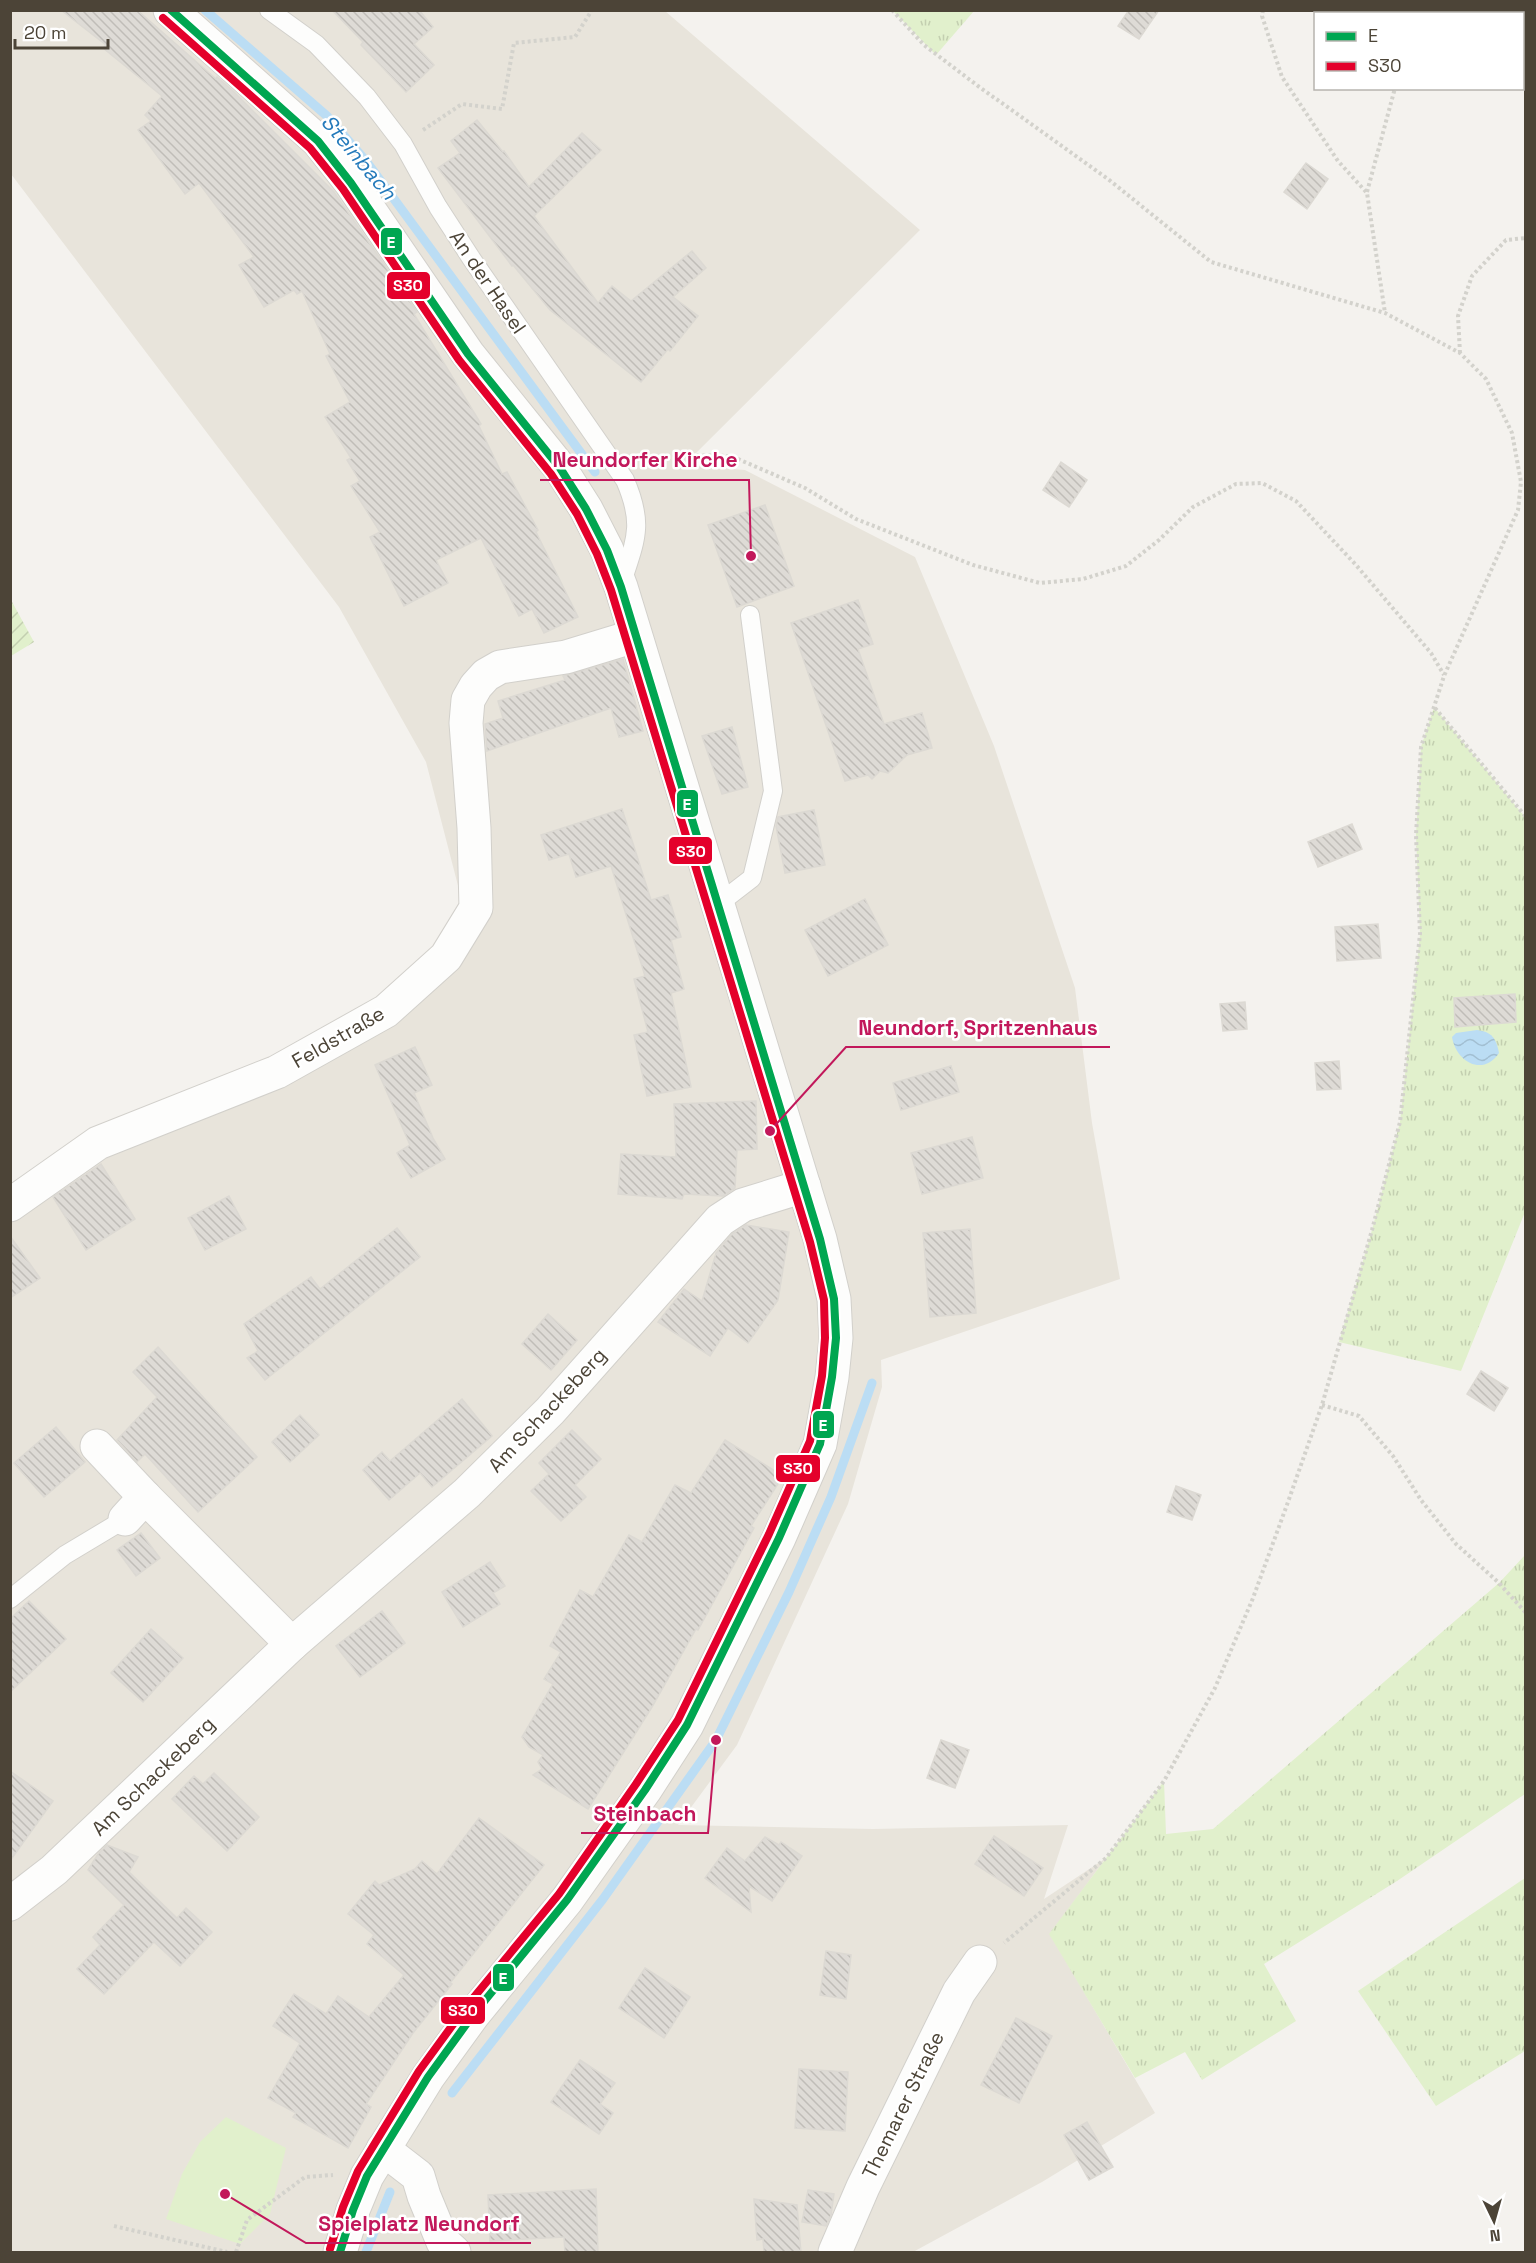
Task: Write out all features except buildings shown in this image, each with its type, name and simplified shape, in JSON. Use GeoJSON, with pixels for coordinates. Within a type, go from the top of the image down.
{"type":"FeatureCollection","features":[{"type":"Feature","properties":{"kind":"street"},"geometry":{"type":"LineString","coordinates":[[170,10],[318,141],[351,183],[468,354],[560,468],[586,509],[607,550],[621,586],[820,1239],[834,1299],[836,1338],[832,1377],[819,1444],[801,1490],[687,1725],[645,1790],[567,1900],[473,2015],[428,2077],[367,2176],[353,2210],[340,2253]]}},
{"type":"Feature","properties":{"kind":"street","name":"Feldstraße"},"geometry":{"type":"LineString","coordinates":[[10,1205],[98,1143],[277,1072],[386,1011],[446,957],[476,908],[474,828],[466,723],[468,700],[476,686],[486,675],[500,667],[566,657],[635,636]]}},
{"type":"Feature","properties":{"kind":"street","name":"Am Schackeberg"},"geometry":{"type":"LineString","coordinates":[[10,1904],[54,1870],[292,1644],[467,1493],[550,1411],[720,1220],[743,1205],[804,1186]]}},
{"type":"Feature","properties":{"kind":"street"},"geometry":{"type":"LineString","coordinates":[[97,1446],[135,1508],[292,1644]]}},
{"type":"Feature","properties":{"kind":"street","name":"Themarer Straße"},"geometry":{"type":"LineString","coordinates":[[835,2253],[863,2187],[959,1992],[980,1962]]}},
{"type":"Feature","properties":{"kind":"street"},"geometry":{"type":"LineString","coordinates":[[383,2150],[418,2176],[443,2242],[454,2253]]}},
{"type":"Feature","properties":{"kind":"lane","name":"An der Hasel"},"geometry":{"type":"LineString","coordinates":[[269,10],[316,44],[367,97],[403,144],[438,207],[471,258],[625,480],[638,520],[634,546],[621,586]]}},
{"type":"Feature","properties":{"kind":"lane"},"geometry":{"type":"LineString","coordinates":[[717,905],[752,878],[773,791],[750,615]]}},
{"type":"Feature","properties":{"kind":"lane"},"geometry":{"type":"LineString","coordinates":[[10,1599],[65,1555],[135,1508]]}},
{"type":"Feature","properties":{"kind":"path"},"geometry":{"type":"LineString","coordinates":[[403,144],[462,104],[502,109],[514,43],[575,37],[592,10]]}},
{"type":"Feature","properties":{"kind":"path"},"geometry":{"type":"LineString","coordinates":[[892,10],[924,45],[1108,179],[1211,262],[1385,314],[1460,353],[1486,379],[1512,433],[1521,482],[1518,510],[1444,675],[1421,747],[1416,835],[1420,934],[1400,1122],[1322,1405],[1253,1598],[1215,1688],[1164,1781],[1106,1858],[980,1962]]}},
{"type":"Feature","properties":{"kind":"path"},"geometry":{"type":"LineString","coordinates":[[1262,10],[1282,77],[1338,161],[1367,193]]}},
{"type":"Feature","properties":{"kind":"path"},"geometry":{"type":"LineString","coordinates":[[1385,314],[1367,193],[1394,90]]}},
{"type":"Feature","properties":{"kind":"path"},"geometry":{"type":"LineString","coordinates":[[1460,353],[1458,316],[1472,276],[1506,240],[1526,238]]}},
{"type":"Feature","properties":{"kind":"path"},"geometry":{"type":"LineString","coordinates":[[625,480],[635,469],[680,455],[731,456],[805,488],[856,519],[973,564],[1040,583],[1083,579],[1126,566],[1159,540],[1193,507],[1236,484],[1262,483],[1296,501],[1356,565],[1431,653],[1444,675]]}},
{"type":"Feature","properties":{"kind":"path"},"geometry":{"type":"LineString","coordinates":[[1434,707],[1526,817]]}},
{"type":"Feature","properties":{"kind":"path"},"geometry":{"type":"LineString","coordinates":[[1322,1405],[1359,1416],[1393,1456],[1421,1500],[1456,1544],[1499,1583],[1526,1613]]}},
{"type":"Feature","properties":{"kind":"path"},"geometry":{"type":"LineString","coordinates":[[236,2253],[247,2220],[305,2177]]}},
{"type":"Feature","properties":{"kind":"path"},"geometry":{"type":"LineString","coordinates":[[114,2226],[227,2253]]}},
{"type":"Feature","properties":{"kind":"shaded area"},"geometry":{"type":"Polygon","coordinates":[[[11,11],[665,11],[920,230],[684,465],[745,470],[915,557],[994,746],[1075,988],[1092,1123],[1120,1279],[881,1360],[882,1387],[848,1504],[737,1745],[678,1825],[873,1829],[1068,1825],[1044,1899],[1106,1858],[1050,1934],[1155,2113],[1042,2182],[913,2252],[11,2252],[11,1187],[272,1065],[386,1003],[443,941],[463,905],[426,762],[339,607],[11,174],[11,11]]]}},
{"type":"Feature","properties":{"kind":"green space"},"geometry":{"type":"Polygon","coordinates":[[[893,11],[974,11],[936,55],[893,11]]]}},
{"type":"Feature","properties":{"kind":"green space"},"geometry":{"type":"Polygon","coordinates":[[[11,600],[34,642],[10,656],[11,600]]]}},
{"type":"Feature","properties":{"kind":"green space"},"geometry":{"type":"Polygon","coordinates":[[[1434,707],[1525,817],[1525,1212],[1461,1371],[1339,1342],[1372,1230],[1400,1122],[1420,934],[1416,835],[1421,747],[1434,707]]]}},
{"type":"Feature","properties":{"kind":"green space"},"geometry":{"type":"Polygon","coordinates":[[[1525,1555],[1525,1794],[1397,1881],[1264,1964],[1296,2021],[1202,2080],[1185,2052],[1135,2078],[1049,1934],[1164,1781],[1166,1834],[1213,1829],[1499,1583],[1525,1555]]]}},
{"type":"Feature","properties":{"kind":"green space"},"geometry":{"type":"Polygon","coordinates":[[[1525,1878],[1525,2051],[1436,2106],[1358,1991],[1525,1878]]]}},
{"type":"Feature","properties":{"kind":"green space"},"geometry":{"type":"Polygon","coordinates":[[[226,2117],[286,2148],[270,2214],[240,2244],[166,2219],[182,2174],[200,2142],[226,2117]]]}},
{"type":"Feature","properties":{"kind":"water"},"geometry":{"type":"Polygon","coordinates":[[[1477,1030],[1490,1034],[1495,1040],[1499,1053],[1493,1060],[1478,1065],[1464,1059],[1452,1037],[1456,1033],[1477,1030]]]}},
{"type":"Feature","properties":{"kind":"waterway","name":"Steinbach"},"geometry":{"type":"LineString","coordinates":[[205,10],[327,116],[366,161],[595,472]]}},
{"type":"Feature","properties":{"kind":"waterway","name":"Steinbach"},"geometry":{"type":"LineString","coordinates":[[452,2093],[603,1899],[716,1740],[789,1592],[831,1497],[872,1383]]}},
{"type":"Feature","properties":{"kind":"waterway","name":"Steinbach"},"geometry":{"type":"LineString","coordinates":[[366,2252],[390,2192]]}},
{"type":"Feature","properties":{"kind":"transit line","name":"E"},"geometry":{"type":"LineString","coordinates":[[171,10],[318,141],[351,183],[468,354],[560,468],[586,509],[607,550],[621,587],[820,1239],[834,1299],[836,1338],[832,1377],[820,1444],[779,1538],[687,1725],[645,1790],[567,1900],[473,2015],[428,2077],[367,2176],[353,2210],[340,2252]]}},
{"type":"Feature","properties":{"kind":"transit line","name":"S30"},"geometry":{"type":"LineString","coordinates":[[163,18],[310,148],[343,189],[459,360],[551,474],[577,514],[597,554],[611,590],[810,1242],[824,1300],[825,1338],[822,1376],[810,1441],[769,1534],[678,1720],[559,1894],[465,2008],[419,2071],[358,2171],[343,2207],[330,2249]]}},
{"type":"Feature","properties":{"kind":"place","name":"Neundorfer Kirche"},"geometry":{"type":"Point","coordinates":[751,556]}},
{"type":"Feature","properties":{"kind":"place","name":"Neundorf, Spritzenhaus"},"geometry":{"type":"Point","coordinates":[770,1131]}},
{"type":"Feature","properties":{"kind":"place","name":"Steinbach"},"geometry":{"type":"Point","coordinates":[716,1740]}},
{"type":"Feature","properties":{"kind":"place","name":"Spielplatz Neundorf"},"geometry":{"type":"Point","coordinates":[225,2194]}}]}
